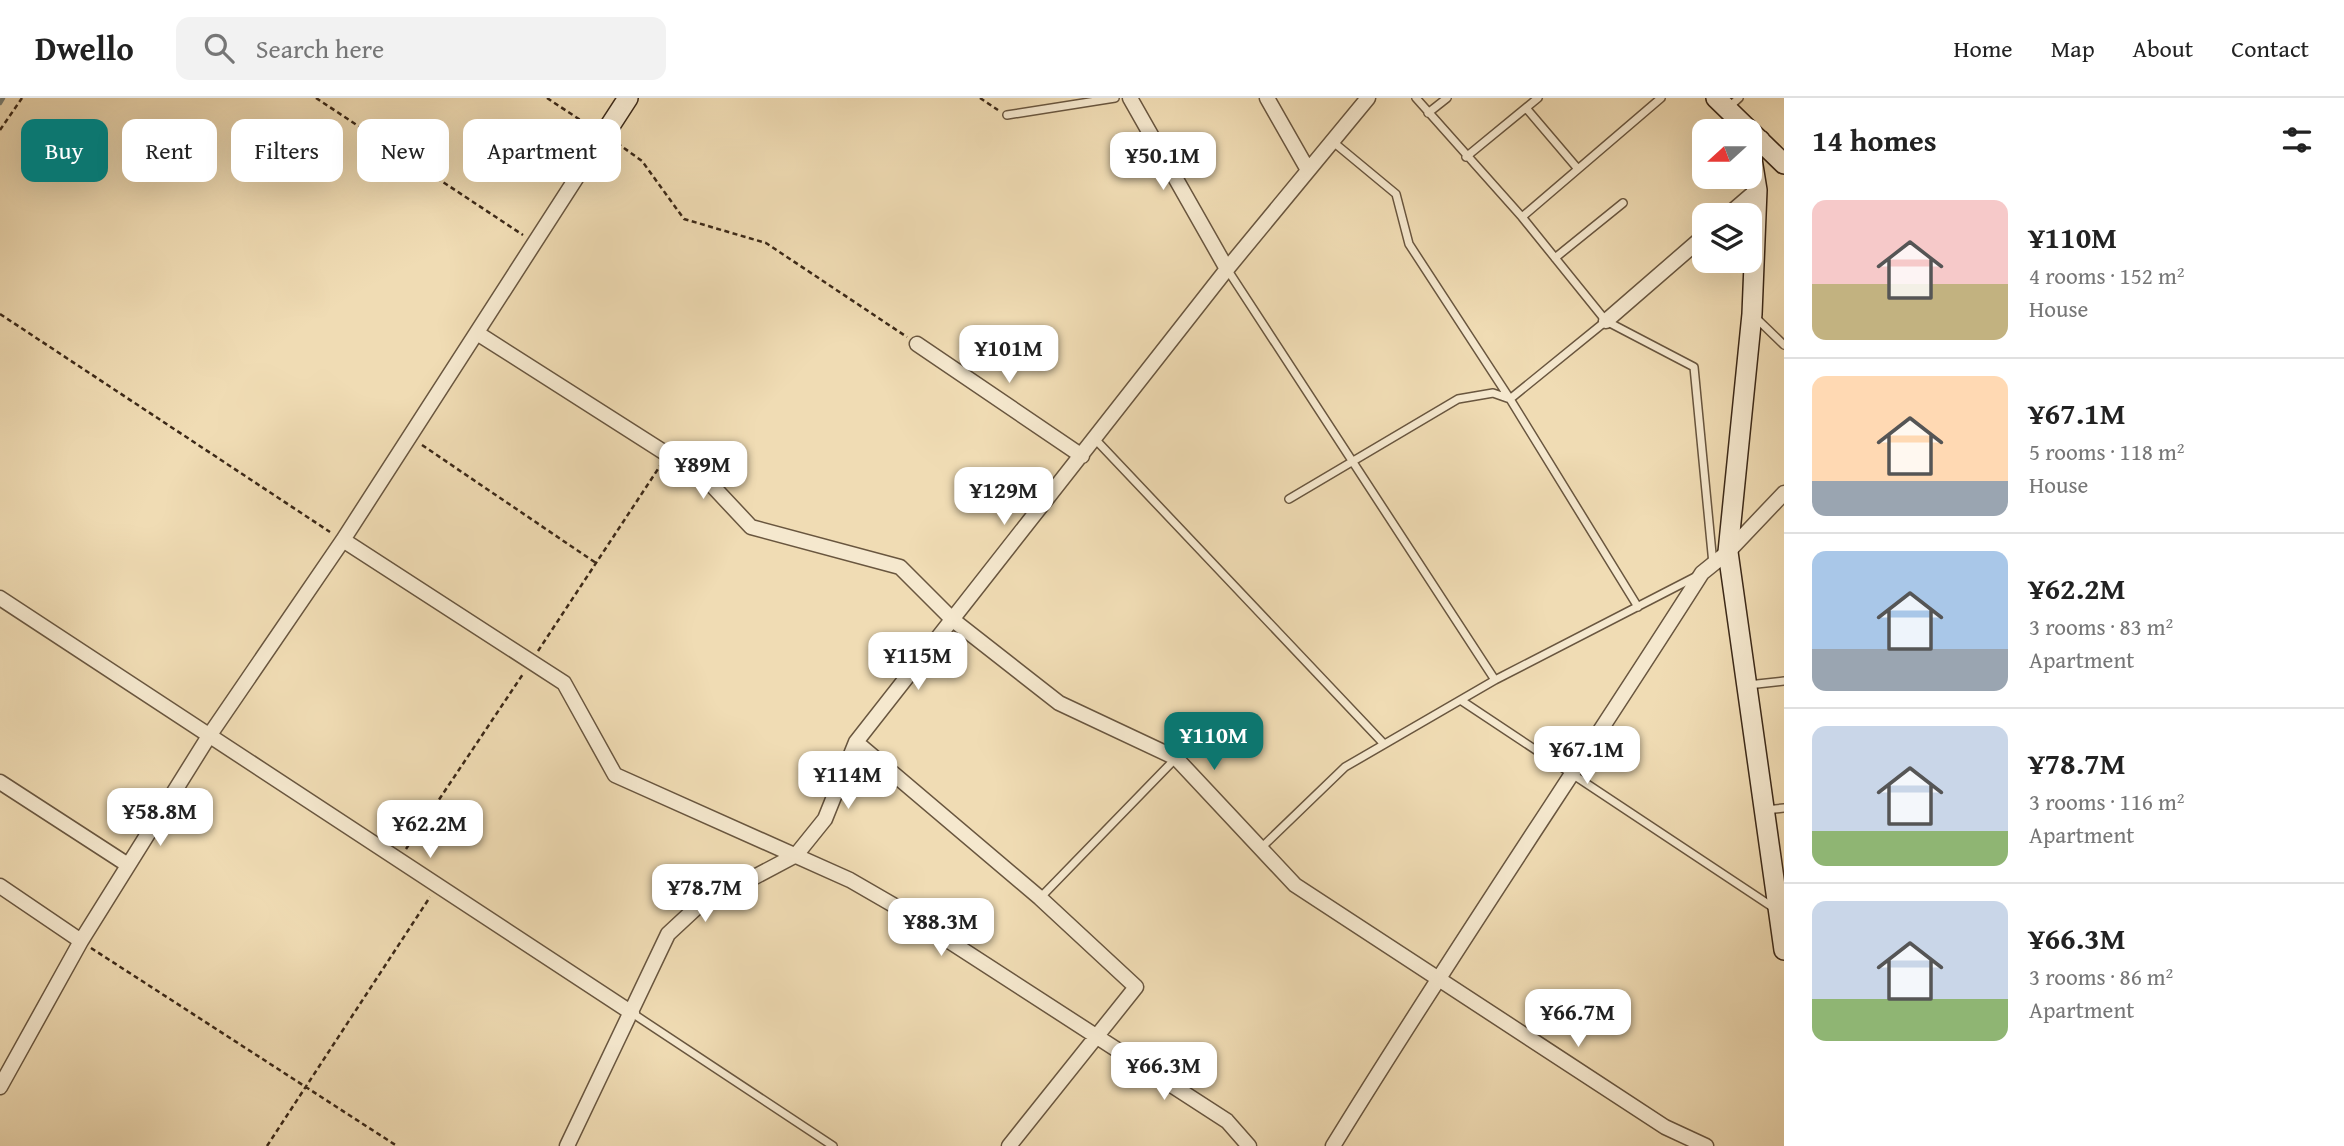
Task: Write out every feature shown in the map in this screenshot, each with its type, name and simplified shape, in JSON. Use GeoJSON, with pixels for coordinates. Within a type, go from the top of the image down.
{"type":"FeatureCollection","features":[{"type":"Feature","properties":{"kind":"street"},"geometry":{"type":"LineString","coordinates":[[614,119],[628,98]]}},
{"type":"Feature","properties":{"kind":"street"},"geometry":{"type":"LineString","coordinates":[[1130,98],[1227,269]]}},
{"type":"Feature","properties":{"kind":"street"},"geometry":{"type":"LineString","coordinates":[[1267,98],[1308,170]]}},
{"type":"Feature","properties":{"kind":"street"},"geometry":{"type":"LineString","coordinates":[[566,1146],[668,934],[696,908],[796,855],[825,819],[856,742],[1227,269],[1368,98]]}},
{"type":"Feature","properties":{"kind":"street"},"geometry":{"type":"LineString","coordinates":[[1728,102],[1742,119]]}},
{"type":"Feature","properties":{"kind":"street"},"geometry":{"type":"LineString","coordinates":[[1762,143],[1782,159]]}},
{"type":"Feature","properties":{"kind":"street"},"geometry":{"type":"LineString","coordinates":[[0,1087],[80,941],[209,736],[343,540],[574,182]]}},
{"type":"Feature","properties":{"kind":"street"},"geometry":{"type":"LineString","coordinates":[[1742,203],[1757,190]]}},
{"type":"Feature","properties":{"kind":"street"},"geometry":{"type":"LineString","coordinates":[[1757,190],[1752,314],[1714,563],[1748,685],[1764,810],[1778,871],[1778,910],[1784,950]]}},
{"type":"Feature","properties":{"kind":"street"},"geometry":{"type":"LineString","coordinates":[[1606,320],[1692,246]]}},
{"type":"Feature","properties":{"kind":"street"},"geometry":{"type":"LineString","coordinates":[[477,333],[706,479],[751,527],[900,567],[953,620],[1059,703],[1177,758],[1295,885],[1665,1127],[1706,1146]]}},
{"type":"Feature","properties":{"kind":"street"},"geometry":{"type":"LineString","coordinates":[[917,344],[1082,456]]}},
{"type":"Feature","properties":{"kind":"street"},"geometry":{"type":"LineString","coordinates":[[1333,1146],[1437,976],[1714,563],[1784,493]]}},
{"type":"Feature","properties":{"kind":"street"},"geometry":{"type":"LineString","coordinates":[[1768,511],[1784,508]]}},
{"type":"Feature","properties":{"kind":"street"},"geometry":{"type":"LineString","coordinates":[[343,540],[564,684],[615,775],[796,855],[895,905],[1227,1121],[1249,1146]]}},
{"type":"Feature","properties":{"kind":"street"},"geometry":{"type":"LineString","coordinates":[[0,598],[632,1013]]}},
{"type":"Feature","properties":{"kind":"street"},"geometry":{"type":"LineString","coordinates":[[856,742],[1040,898],[1136,987],[1009,1146]]}},
{"type":"Feature","properties":{"kind":"street"},"geometry":{"type":"LineString","coordinates":[[0,782],[128,864]]}},
{"type":"Feature","properties":{"kind":"street"},"geometry":{"type":"LineString","coordinates":[[0,886],[80,941]]}},
{"type":"Feature","properties":{"kind":"lane"},"geometry":{"type":"LineString","coordinates":[[1007,116],[1115,98]]}},
{"type":"Feature","properties":{"kind":"lane"},"geometry":{"type":"LineString","coordinates":[[1262,847],[1345,767],[1495,680],[1638,607],[1714,563],[1694,367],[1606,320],[1522,217],[1416,98]]}},
{"type":"Feature","properties":{"kind":"lane"},"geometry":{"type":"LineString","coordinates":[[1428,113],[1447,98]]}},
{"type":"Feature","properties":{"kind":"lane"},"geometry":{"type":"LineString","coordinates":[[1466,157],[1538,98]]}},
{"type":"Feature","properties":{"kind":"lane"},"geometry":{"type":"LineString","coordinates":[[1522,217],[1661,98]]}},
{"type":"Feature","properties":{"kind":"lane"},"geometry":{"type":"LineString","coordinates":[[1525,108],[1578,169]]}},
{"type":"Feature","properties":{"kind":"lane"},"geometry":{"type":"LineString","coordinates":[[1332,141],[1396,194],[1409,244],[1510,399],[1638,607]]}},
{"type":"Feature","properties":{"kind":"lane"},"geometry":{"type":"LineString","coordinates":[[1555,258],[1623,203]]}},
{"type":"Feature","properties":{"kind":"lane"},"geometry":{"type":"LineString","coordinates":[[1227,269],[1495,680]]}},
{"type":"Feature","properties":{"kind":"lane"},"geometry":{"type":"LineString","coordinates":[[1752,314],[1784,345]]}},
{"type":"Feature","properties":{"kind":"lane"},"geometry":{"type":"LineString","coordinates":[[1510,399],[1606,320]]}},
{"type":"Feature","properties":{"kind":"lane"},"geometry":{"type":"LineString","coordinates":[[1289,499],[1458,400],[1493,393],[1510,399]]}},
{"type":"Feature","properties":{"kind":"lane"},"geometry":{"type":"LineString","coordinates":[[1095,439],[1384,744]]}},
{"type":"Feature","properties":{"kind":"lane"},"geometry":{"type":"LineString","coordinates":[[1748,685],[1784,681]]}},
{"type":"Feature","properties":{"kind":"lane"},"geometry":{"type":"LineString","coordinates":[[1462,701],[1572,777],[1778,910]]}},
{"type":"Feature","properties":{"kind":"lane"},"geometry":{"type":"LineString","coordinates":[[1040,898],[1177,758]]}},
{"type":"Feature","properties":{"kind":"lane"},"geometry":{"type":"LineString","coordinates":[[1764,810],[1784,808]]}},
{"type":"Feature","properties":{"kind":"lane"},"geometry":{"type":"LineString","coordinates":[[632,1013],[833,1146]]}},
{"type":"Feature","properties":{"kind":"path"},"geometry":{"type":"LineString","coordinates":[[0,130],[22,98]]}},
{"type":"Feature","properties":{"kind":"path"},"geometry":{"type":"LineString","coordinates":[[316,98],[535,243]]}},
{"type":"Feature","properties":{"kind":"path"},"geometry":{"type":"LineString","coordinates":[[547,98],[579,119]]}},
{"type":"Feature","properties":{"kind":"path"},"geometry":{"type":"LineString","coordinates":[[980,98],[1007,116]]}},
{"type":"Feature","properties":{"kind":"path"},"geometry":{"type":"LineString","coordinates":[[621,147],[642,161],[684,219],[766,243],[917,344]]}},
{"type":"Feature","properties":{"kind":"path"},"geometry":{"type":"LineString","coordinates":[[0,314],[343,540]]}},
{"type":"Feature","properties":{"kind":"path"},"geometry":{"type":"LineString","coordinates":[[410,437],[596,563]]}},
{"type":"Feature","properties":{"kind":"path"},"geometry":{"type":"LineString","coordinates":[[267,1146],[438,886]]}},
{"type":"Feature","properties":{"kind":"path"},"geometry":{"type":"LineString","coordinates":[[80,941],[397,1146]]}},
{"type":"Feature","properties":{"kind":"waterway"},"geometry":{"type":"LineString","coordinates":[[0,103],[3,98]]}}]}
